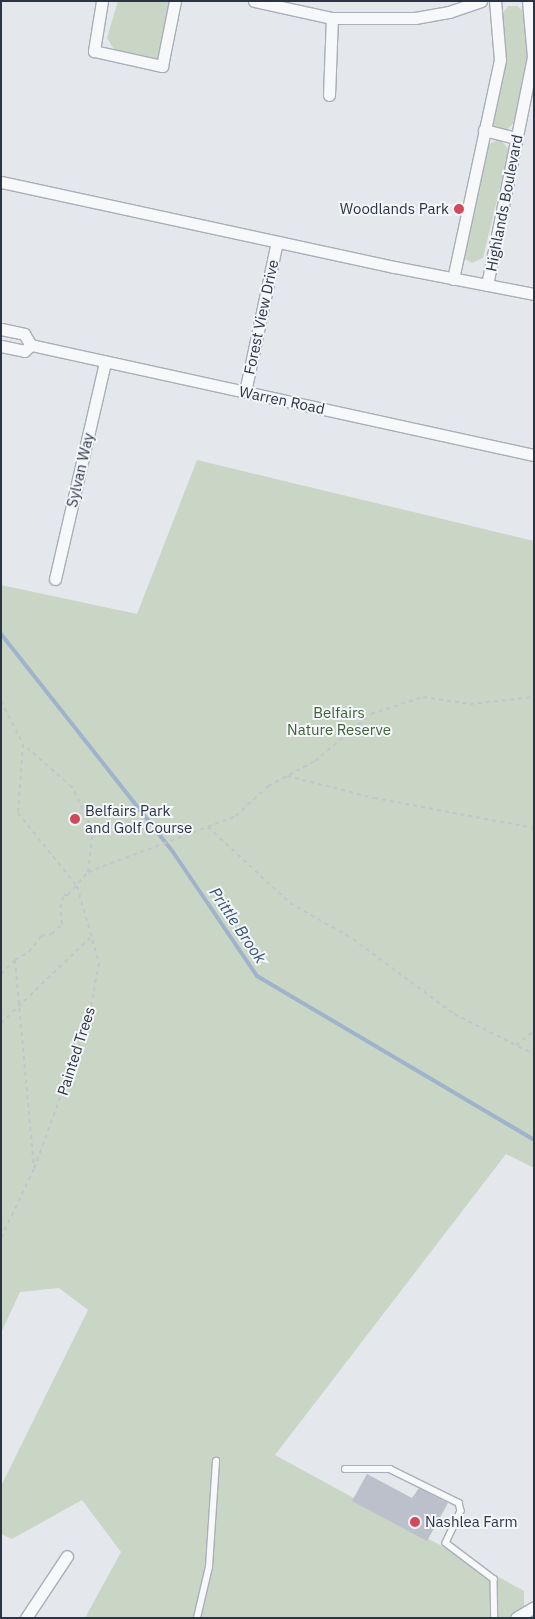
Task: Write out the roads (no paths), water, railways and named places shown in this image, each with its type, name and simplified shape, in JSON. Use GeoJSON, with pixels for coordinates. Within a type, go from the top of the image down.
{"type":"FeatureCollection","features":[{"type":"Feature","properties":{"kind":"street"},"geometry":{"type":"LineString","coordinates":[[102,1],[94,51],[162,66],[175,1]]}},
{"type":"Feature","properties":{"kind":"street"},"geometry":{"type":"LineString","coordinates":[[254,1],[332,18],[415,18],[449,12],[481,1]]}},
{"type":"Feature","properties":{"kind":"street"},"geometry":{"type":"LineString","coordinates":[[453,279],[500,60],[495,1]]}},
{"type":"Feature","properties":{"kind":"street","name":"Highlands Boulevard"},"geometry":{"type":"LineString","coordinates":[[487,285],[532,57],[528,1]]}},
{"type":"Feature","properties":{"kind":"street"},"geometry":{"type":"LineString","coordinates":[[329,95],[332,18]]}},
{"type":"Feature","properties":{"kind":"street"},"geometry":{"type":"LineString","coordinates":[[484,130],[516,138]]}},
{"type":"Feature","properties":{"kind":"street"},"geometry":{"type":"LineString","coordinates":[[1,182],[453,279],[534,294]]}},
{"type":"Feature","properties":{"kind":"street","name":"Forest View Drive"},"geometry":{"type":"LineString","coordinates":[[245,392],[277,242]]}},
{"type":"Feature","properties":{"kind":"street","name":"Warren Road"},"geometry":{"type":"LineString","coordinates":[[1,329],[24,334],[31,346],[534,455]]}},
{"type":"Feature","properties":{"kind":"street","name":"Warren Road"},"geometry":{"type":"LineString","coordinates":[[1,346],[24,351],[31,346]]}},
{"type":"Feature","properties":{"kind":"street","name":"Sylvan Way"},"geometry":{"type":"LineString","coordinates":[[55,579],[105,362]]}},
{"type":"Feature","properties":{"kind":"street"},"geometry":{"type":"LineString","coordinates":[[26,1618],[67,1556]]}},
{"type":"Feature","properties":{"kind":"street"},"geometry":{"type":"LineString","coordinates":[[516,1618],[534,1607]]}},
{"type":"Feature","properties":{"kind":"lane"},"geometry":{"type":"LineString","coordinates":[[197,1618],[209,1567],[216,1461]]}},
{"type":"Feature","properties":{"kind":"lane"},"geometry":{"type":"LineString","coordinates":[[345,1469],[390,1469],[459,1503],[461,1511],[446,1543],[494,1579],[496,1618]]}},
{"type":"Feature","properties":{"kind":"waterway","name":"Prittle Brook"},"geometry":{"type":"LineString","coordinates":[[1,634],[173,852],[257,976],[534,1140]]}},
{"type":"Feature","properties":{"kind":"place","name":"Woodlands Park"},"geometry":{"type":"Point","coordinates":[459,209]}},
{"type":"Feature","properties":{"kind":"place","name":"Belfairs Park and Golf Course"},"geometry":{"type":"Point","coordinates":[75,819]}},
{"type":"Feature","properties":{"kind":"place","name":"Nashlea Farm"},"geometry":{"type":"Point","coordinates":[415,1522]}},
{"type":"Feature","properties":{"kind":"park label","name":"Belfairs Nature Reserve"},"geometry":{"type":"Point","coordinates":[339,720]}}]}
